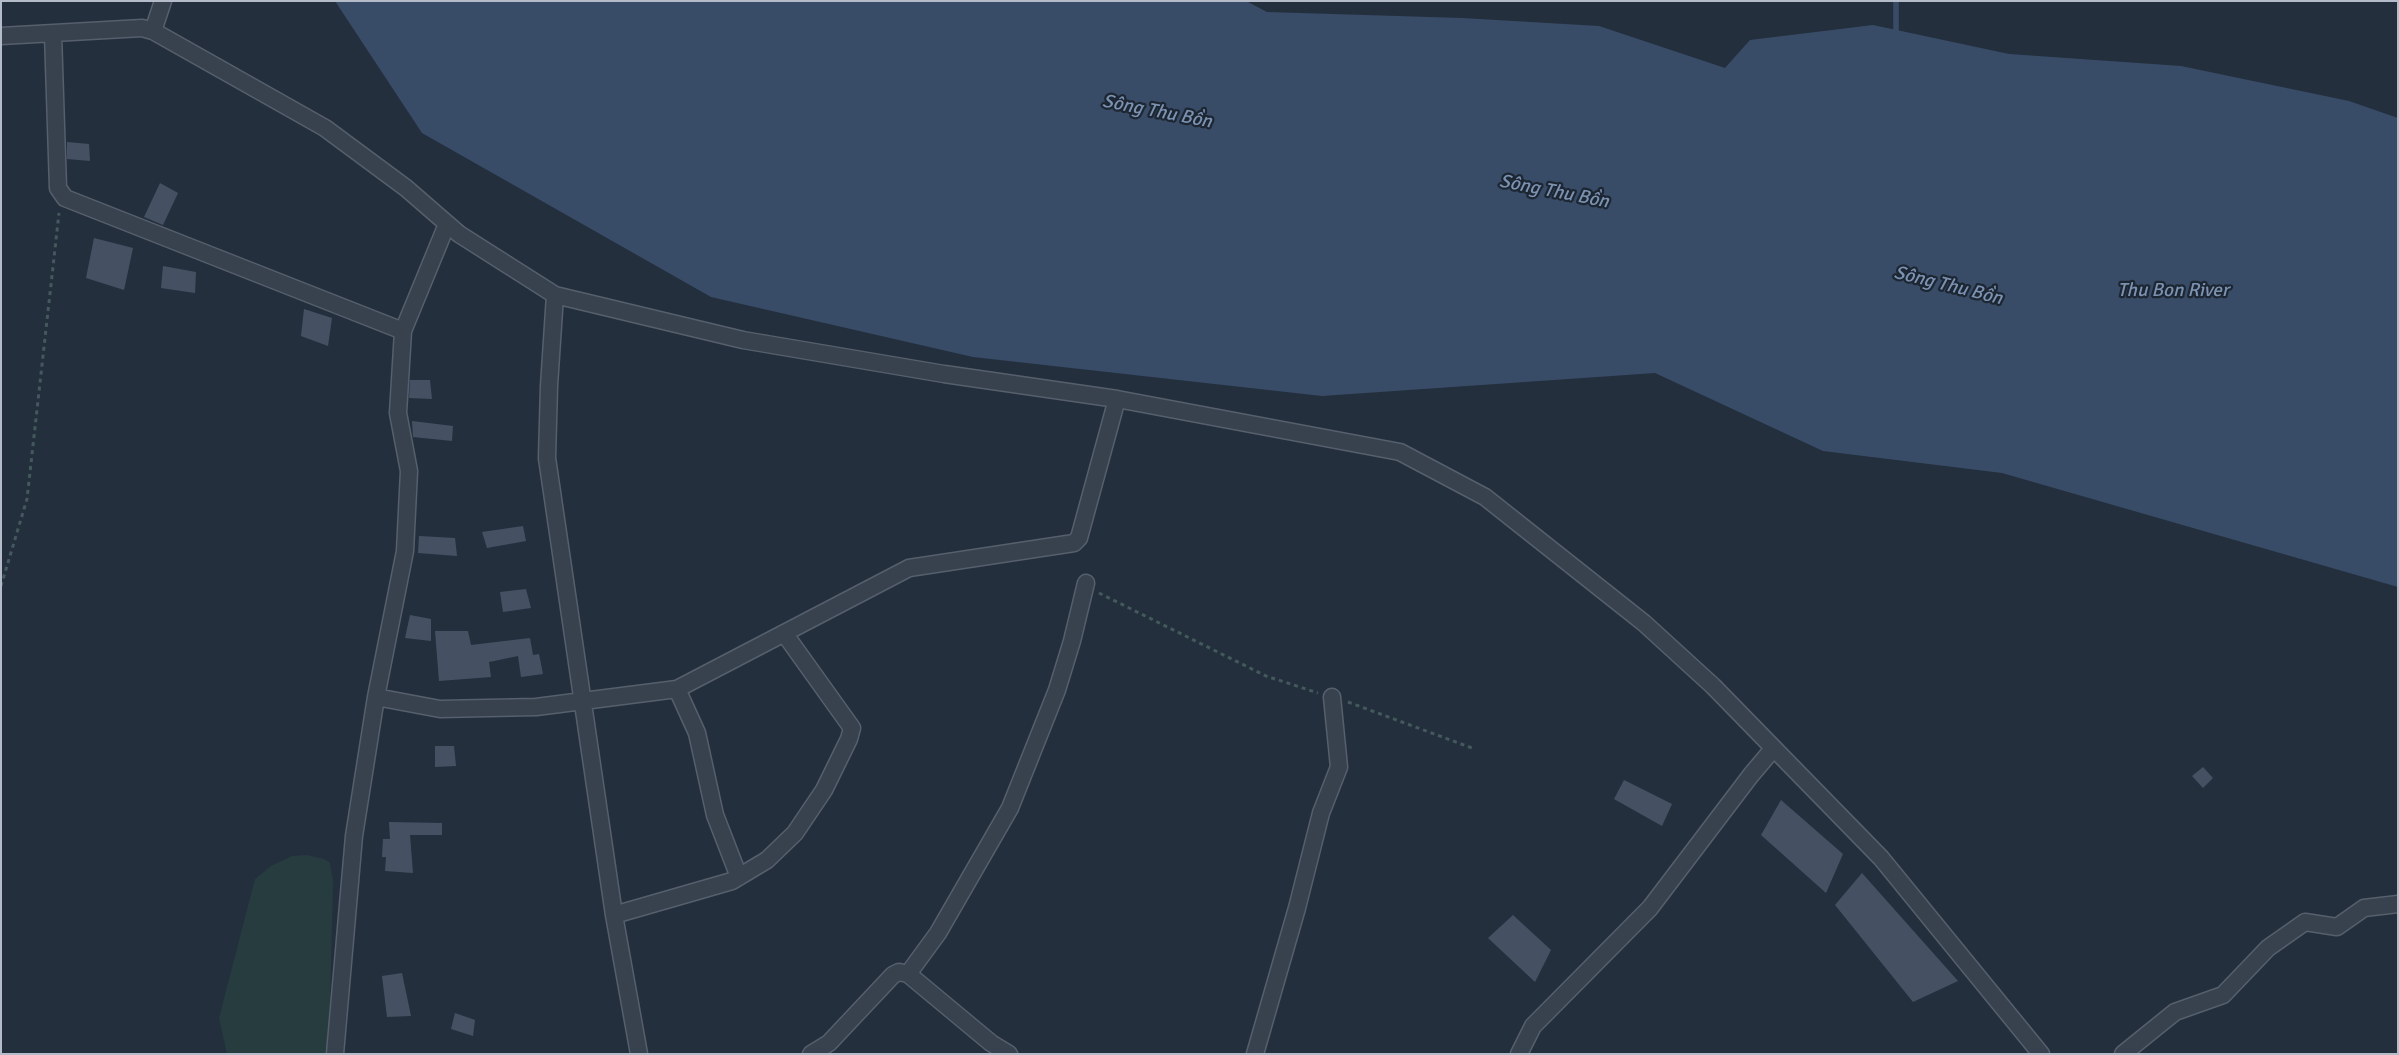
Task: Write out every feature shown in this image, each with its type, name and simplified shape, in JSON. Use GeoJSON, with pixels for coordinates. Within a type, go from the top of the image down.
{"type":"FeatureCollection","features":[{"type":"Feature","properties":{"kind":"street"},"geometry":{"type":"LineString","coordinates":[[153,31],[163,1]]}},
{"type":"Feature","properties":{"kind":"street"},"geometry":{"type":"LineString","coordinates":[[1,36],[142,28],[153,31],[325,128],[406,188],[458,234],[555,295],[743,340],[944,374],[1117,399],[1400,452],[1485,497],[1644,624],[1714,686],[1773,749],[1881,858],[2041,1054]]}},
{"type":"Feature","properties":{"kind":"street"},"geometry":{"type":"LineString","coordinates":[[53,34],[58,188],[65,198],[404,331]]}},
{"type":"Feature","properties":{"kind":"street"},"geometry":{"type":"LineString","coordinates":[[335,1054],[354,836],[376,697],[404,551],[409,471],[398,413],[404,331],[447,224]]}},
{"type":"Feature","properties":{"kind":"street"},"geometry":{"type":"LineString","coordinates":[[555,295],[549,386],[548,458],[614,915],[639,1054]]}},
{"type":"Feature","properties":{"kind":"street"},"geometry":{"type":"LineString","coordinates":[[376,697],[440,710],[536,707],[677,689],[909,568],[1074,543],[1079,538],[1117,399]]}},
{"type":"Feature","properties":{"kind":"street"},"geometry":{"type":"LineString","coordinates":[[908,974],[938,933],[1010,808],[1056,690],[1072,641],[1086,583]]}},
{"type":"Feature","properties":{"kind":"street"},"geometry":{"type":"LineString","coordinates":[[614,915],[732,881],[767,860],[795,833],[824,790],[852,733],[849,722],[784,632]]}},
{"type":"Feature","properties":{"kind":"street"},"geometry":{"type":"LineString","coordinates":[[677,689],[697,733],[715,816],[738,877]]}},
{"type":"Feature","properties":{"kind":"street"},"geometry":{"type":"LineString","coordinates":[[1255,1054],[1297,908],[1321,813],[1339,767],[1332,697]]}},
{"type":"Feature","properties":{"kind":"street"},"geometry":{"type":"LineString","coordinates":[[1519,1054],[1533,1026],[1650,908],[1773,749]]}},
{"type":"Feature","properties":{"kind":"street"},"geometry":{"type":"LineString","coordinates":[[2123,1054],[2175,1012],[2223,995],[2268,948],[2305,922],[2337,927],[2364,908],[2398,904]]}},
{"type":"Feature","properties":{"kind":"street"},"geometry":{"type":"LineString","coordinates":[[812,1054],[832,1048],[893,975],[899,972],[908,974],[991,1043],[1009,1054]]}},
{"type":"Feature","properties":{"kind":"path"},"geometry":{"type":"LineString","coordinates":[[1,586],[27,499],[58,215],[65,198]]}},
{"type":"Feature","properties":{"kind":"path"},"geometry":{"type":"LineString","coordinates":[[1086,583],[1094,590],[1266,676],[1374,710],[1472,748]]}},
{"type":"Feature","properties":{"kind":"green space"},"geometry":{"type":"Polygon","coordinates":[[[307,855],[324,859],[330,863],[333,881],[329,1054],[227,1054],[219,1018],[255,879],[271,866],[292,856],[307,855]]]}},
{"type":"Feature","properties":{"kind":"water","name":"Thu Bon River"},"geometry":{"type":"Polygon","coordinates":[[[335,1],[1246,1],[1267,12],[1462,18],[1599,26],[1725,68],[1750,40],[1873,25],[2009,54],[2181,66],[2349,101],[2398,118],[2398,587],[2002,473],[1823,451],[1655,373],[1322,396],[973,357],[711,297],[422,133],[335,1]]]}},
{"type":"Feature","properties":{"kind":"building"},"geometry":{"type":"Polygon","coordinates":[[[67,142],[89,144],[90,161],[67,159],[67,142]]]}},
{"type":"Feature","properties":{"kind":"building"},"geometry":{"type":"Polygon","coordinates":[[[160,183],[178,193],[163,225],[144,217],[160,183]]]}},
{"type":"Feature","properties":{"kind":"building"},"geometry":{"type":"Polygon","coordinates":[[[94,238],[133,248],[124,290],[86,278],[94,238]]]}},
{"type":"Feature","properties":{"kind":"building"},"geometry":{"type":"Polygon","coordinates":[[[163,266],[196,272],[195,293],[161,288],[163,266]]]}},
{"type":"Feature","properties":{"kind":"building"},"geometry":{"type":"Polygon","coordinates":[[[304,309],[332,318],[328,346],[301,336],[304,309]]]}},
{"type":"Feature","properties":{"kind":"building"},"geometry":{"type":"Polygon","coordinates":[[[410,380],[430,380],[432,399],[409,398],[410,380]]]}},
{"type":"Feature","properties":{"kind":"building"},"geometry":{"type":"Polygon","coordinates":[[[412,421],[453,426],[452,441],[413,437],[412,421]]]}},
{"type":"Feature","properties":{"kind":"building"},"geometry":{"type":"Polygon","coordinates":[[[523,526],[526,541],[487,548],[482,532],[523,526]]]}},
{"type":"Feature","properties":{"kind":"building"},"geometry":{"type":"Polygon","coordinates":[[[419,536],[455,538],[457,556],[418,553],[419,536]]]}},
{"type":"Feature","properties":{"kind":"building"},"geometry":{"type":"Polygon","coordinates":[[[526,589],[531,608],[503,612],[500,592],[526,589]]]}},
{"type":"Feature","properties":{"kind":"building"},"geometry":{"type":"Polygon","coordinates":[[[410,615],[431,619],[431,641],[405,638],[410,615]]]}},
{"type":"Feature","properties":{"kind":"building"},"geometry":{"type":"Polygon","coordinates":[[[435,631],[468,631],[471,645],[530,638],[533,655],[539,654],[543,674],[521,677],[518,656],[489,662],[491,677],[439,681],[435,631]]]}},
{"type":"Feature","properties":{"kind":"building"},"geometry":{"type":"Polygon","coordinates":[[[435,746],[454,746],[456,766],[435,767],[435,746]]]}},
{"type":"Feature","properties":{"kind":"building"},"geometry":{"type":"Polygon","coordinates":[[[2203,767],[2213,778],[2203,788],[2192,776],[2203,767]]]}},
{"type":"Feature","properties":{"kind":"building"},"geometry":{"type":"Polygon","coordinates":[[[1624,780],[1672,804],[1662,826],[1614,799],[1624,780]]]}},
{"type":"Feature","properties":{"kind":"building"},"geometry":{"type":"Polygon","coordinates":[[[1781,800],[1843,854],[1826,893],[1761,835],[1781,800]]]}},
{"type":"Feature","properties":{"kind":"building"},"geometry":{"type":"Polygon","coordinates":[[[389,822],[442,823],[442,835],[410,835],[413,873],[385,871],[386,857],[382,857],[383,839],[390,839],[389,822]]]}},
{"type":"Feature","properties":{"kind":"building"},"geometry":{"type":"Polygon","coordinates":[[[1862,873],[1958,981],[1913,1002],[1835,905],[1862,873]]]}},
{"type":"Feature","properties":{"kind":"building"},"geometry":{"type":"Polygon","coordinates":[[[1513,915],[1551,950],[1535,982],[1488,938],[1513,915]]]}},
{"type":"Feature","properties":{"kind":"building"},"geometry":{"type":"Polygon","coordinates":[[[402,973],[411,1016],[387,1017],[382,976],[402,973]]]}},
{"type":"Feature","properties":{"kind":"building"},"geometry":{"type":"Polygon","coordinates":[[[455,1013],[475,1020],[473,1036],[451,1029],[455,1013]]]}},
{"type":"Feature","properties":{"kind":"waterway"},"geometry":{"type":"LineString","coordinates":[[1896,1],[1896,37]]}},
{"type":"Feature","properties":{"kind":"water label","name":"Sông Thu Bồn"},"geometry":{"type":"Point","coordinates":[1157,112]}},
{"type":"Feature","properties":{"kind":"water label","name":"Sông Thu Bồn"},"geometry":{"type":"Point","coordinates":[1554,192]}},
{"type":"Feature","properties":{"kind":"water label","name":"Sông Thu Bồn"},"geometry":{"type":"Point","coordinates":[1948,286]}}]}
